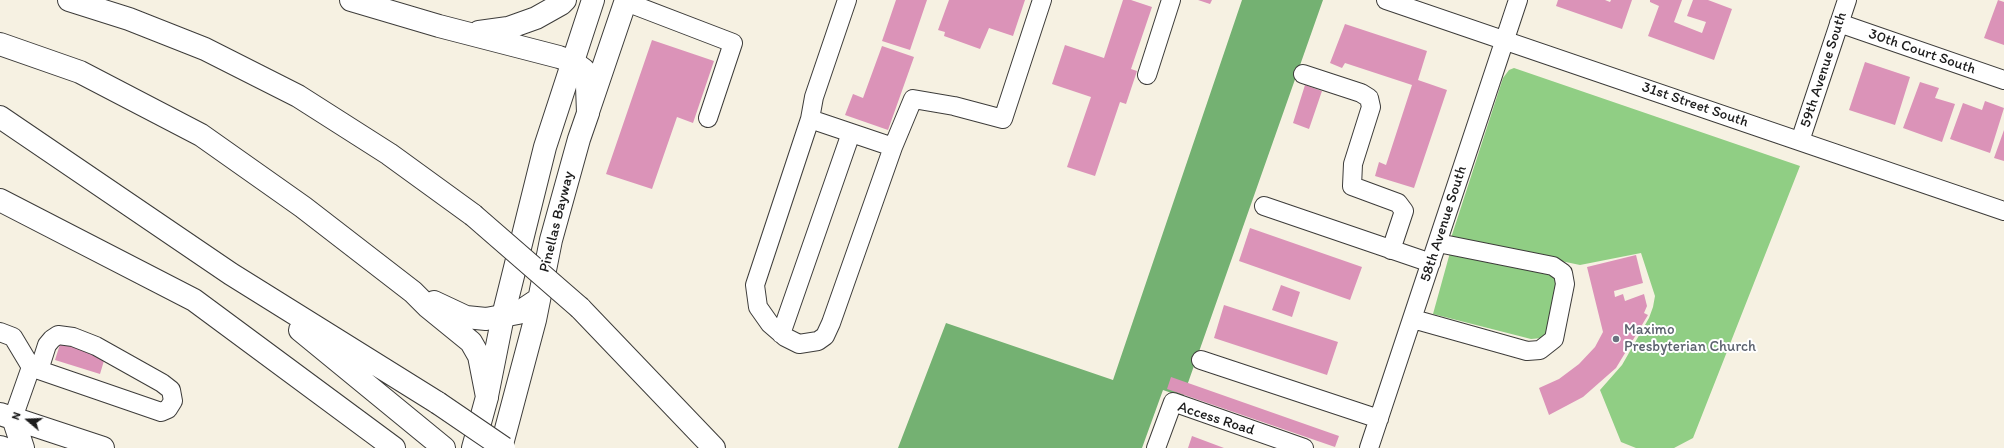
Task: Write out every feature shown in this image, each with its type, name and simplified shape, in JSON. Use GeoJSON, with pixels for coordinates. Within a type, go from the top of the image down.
{"type":"FeatureCollection","features":[{"type":"Feature","properties":{"kind":"main road"},"geometry":{"type":"LineString","coordinates":[[69,0],[129,19],[205,49],[298,96],[389,154],[474,216],[580,308],[714,448]]}},
{"type":"Feature","properties":{"kind":"main road"},"geometry":{"type":"LineString","coordinates":[[351,0],[573,62],[584,70],[587,86],[588,113]]}},
{"type":"Feature","properties":{"kind":"main road"},"geometry":{"type":"LineString","coordinates":[[469,34],[508,28],[536,18],[561,4],[564,0]]}},
{"type":"Feature","properties":{"kind":"main road","name":"Pinellas Bayway"},"geometry":{"type":"LineString","coordinates":[[473,448],[487,397],[503,316],[545,147],[593,0]]}},
{"type":"Feature","properties":{"kind":"main road","name":"Pinellas Bayway"},"geometry":{"type":"LineString","coordinates":[[503,448],[539,299],[551,240],[579,139],[626,1]]}},
{"type":"Feature","properties":{"kind":"main road"},"geometry":{"type":"LineString","coordinates":[[0,44],[80,72],[201,134],[303,206],[413,292],[428,307],[472,342],[479,356],[487,397]]}},
{"type":"Feature","properties":{"kind":"main road"},"geometry":{"type":"LineString","coordinates":[[0,117],[231,274],[438,403],[503,448]]}},
{"type":"Feature","properties":{"kind":"main road"},"geometry":{"type":"LineString","coordinates":[[0,200],[194,300],[394,448]]}},
{"type":"Feature","properties":{"kind":"main road"},"geometry":{"type":"LineString","coordinates":[[231,274],[444,448]]}},
{"type":"Feature","properties":{"kind":"main road"},"geometry":{"type":"LineString","coordinates":[[413,292],[466,317],[486,319],[518,313],[539,299]]}},
{"type":"Feature","properties":{"kind":"main road"},"geometry":{"type":"LineString","coordinates":[[7,416],[24,448]]}},
{"type":"Feature","properties":{"kind":"main road"},"geometry":{"type":"LineString","coordinates":[[7,416],[103,448]]}},
{"type":"Feature","properties":{"kind":"street"},"geometry":{"type":"LineString","coordinates":[[844,0],[814,97],[810,119],[755,285],[758,307],[770,324],[781,334],[799,344],[818,341],[825,336],[831,323],[893,147],[913,99],[954,106],[1003,119],[1042,0]]}},
{"type":"Feature","properties":{"kind":"street"},"geometry":{"type":"LineString","coordinates":[[1147,75],[1171,0]]}},
{"type":"Feature","properties":{"kind":"street","name":"31st Street South"},"geometry":{"type":"LineString","coordinates":[[1386,0],[2004,211]]}},
{"type":"Feature","properties":{"kind":"street","name":"58th Avenue South"},"geometry":{"type":"LineString","coordinates":[[1369,448],[1518,0]]}},
{"type":"Feature","properties":{"kind":"street","name":"59th Avenue South"},"geometry":{"type":"LineString","coordinates":[[1800,141],[1847,0]]}},
{"type":"Feature","properties":{"kind":"street"},"geometry":{"type":"LineString","coordinates":[[626,1],[733,43],[708,118]]}},
{"type":"Feature","properties":{"kind":"street","name":"30th Court South"},"geometry":{"type":"LineString","coordinates":[[1839,24],[2004,80]]}},
{"type":"Feature","properties":{"kind":"street"},"geometry":{"type":"LineString","coordinates":[[1303,74],[1361,93],[1369,98],[1372,107],[1353,164],[1352,186],[1398,203],[1404,211],[1391,250]]}},
{"type":"Feature","properties":{"kind":"street"},"geometry":{"type":"LineString","coordinates":[[810,119],[893,147]]}},
{"type":"Feature","properties":{"kind":"street"},"geometry":{"type":"LineString","coordinates":[[781,334],[850,133]]}},
{"type":"Feature","properties":{"kind":"street"},"geometry":{"type":"LineString","coordinates":[[1264,206],[1431,263]]}},
{"type":"Feature","properties":{"kind":"street"},"geometry":{"type":"LineString","coordinates":[[1413,319],[1527,351],[1540,350],[1554,339],[1565,284],[1563,273],[1553,266],[1438,243]]}},
{"type":"Feature","properties":{"kind":"street"},"geometry":{"type":"LineString","coordinates":[[0,332],[14,337],[35,368],[161,412],[171,406],[174,395],[172,390],[121,359],[73,337],[58,336],[52,339],[48,345],[35,368],[7,416]]}},
{"type":"Feature","properties":{"kind":"street"},"geometry":{"type":"LineString","coordinates":[[1201,360],[1378,419]]}},
{"type":"Feature","properties":{"kind":"street","name":"Access Road"},"geometry":{"type":"LineString","coordinates":[[1156,448],[1173,402],[1272,443],[1304,448]]}},
{"type":"Feature","properties":{"kind":"green space"},"geometry":{"type":"Polygon","coordinates":[[[1242,0],[1323,0],[1183,397],[1163,390],[1142,448],[898,448],[946,323],[1113,380],[1242,0]]]}},
{"type":"Feature","properties":{"kind":"green space"},"geometry":{"type":"Polygon","coordinates":[[[1514,68],[1800,166],[1693,438],[1674,448],[1636,448],[1621,442],[1600,390],[1622,365],[1649,318],[1653,307],[1655,296],[1641,253],[1580,265],[1451,238],[1503,78],[1509,70],[1514,68]]]}},
{"type":"Feature","properties":{"kind":"green space"},"geometry":{"type":"Polygon","coordinates":[[[1451,249],[1542,266],[1558,277],[1549,331],[1542,338],[1531,339],[1433,314],[1451,249]]]}},
{"type":"Feature","properties":{"kind":"building"},"geometry":{"type":"Polygon","coordinates":[[[896,0],[927,0],[910,50],[882,41],[896,0]]]}},
{"type":"Feature","properties":{"kind":"building"},"geometry":{"type":"Polygon","coordinates":[[[949,0],[1025,0],[1013,36],[989,28],[980,49],[944,36],[945,32],[938,30],[949,0]]]}},
{"type":"Feature","properties":{"kind":"building"},"geometry":{"type":"Polygon","coordinates":[[[1123,0],[1131,0],[1152,7],[1131,69],[1137,71],[1126,104],[1120,102],[1095,176],[1067,167],[1091,97],[1052,84],[1065,45],[1104,58],[1123,0]]]}},
{"type":"Feature","properties":{"kind":"building"},"geometry":{"type":"Polygon","coordinates":[[[1198,0],[1212,0],[1210,4],[1198,0]]]}},
{"type":"Feature","properties":{"kind":"building"},"geometry":{"type":"Polygon","coordinates":[[[1558,0],[1605,0],[1610,2],[1611,0],[1632,0],[1622,29],[1556,6],[1558,0]]]}},
{"type":"Feature","properties":{"kind":"building"},"geometry":{"type":"Polygon","coordinates":[[[1650,0],[1682,0],[1674,22],[1702,33],[1706,22],[1687,16],[1693,0],[1708,0],[1732,9],[1714,60],[1648,36],[1659,6],[1650,2],[1650,0]]]}},
{"type":"Feature","properties":{"kind":"building"},"geometry":{"type":"Polygon","coordinates":[[[1998,0],[2004,2],[2004,45],[1984,38],[1998,0]]]}},
{"type":"Feature","properties":{"kind":"building"},"geometry":{"type":"Polygon","coordinates":[[[1345,24],[1427,51],[1418,80],[1447,90],[1414,188],[1375,176],[1379,162],[1386,165],[1412,85],[1345,63],[1342,68],[1330,63],[1345,24]]]}},
{"type":"Feature","properties":{"kind":"building"},"geometry":{"type":"Polygon","coordinates":[[[652,40],[714,61],[693,123],[677,117],[652,189],[606,174],[652,40]]]}},
{"type":"Feature","properties":{"kind":"building"},"geometry":{"type":"Polygon","coordinates":[[[882,46],[914,57],[888,130],[845,115],[853,94],[863,98],[882,46]]]}},
{"type":"Feature","properties":{"kind":"building"},"geometry":{"type":"Polygon","coordinates":[[[1865,62],[1910,77],[1895,125],[1849,110],[1865,62]]]}},
{"type":"Feature","properties":{"kind":"building"},"geometry":{"type":"Polygon","coordinates":[[[1920,82],[1939,88],[1935,98],[1955,104],[1942,142],[1903,128],[1920,82]]]}},
{"type":"Feature","properties":{"kind":"building"},"geometry":{"type":"Polygon","coordinates":[[[1305,85],[1322,91],[1309,129],[1293,123],[1305,85]]]}},
{"type":"Feature","properties":{"kind":"building"},"geometry":{"type":"Polygon","coordinates":[[[1985,101],[2004,108],[1990,153],[1950,139],[1963,103],[1982,110],[1985,101]]]}},
{"type":"Feature","properties":{"kind":"building"},"geometry":{"type":"Polygon","coordinates":[[[2004,130],[2004,161],[1994,158],[2004,130]]]}},
{"type":"Feature","properties":{"kind":"building"},"geometry":{"type":"Polygon","coordinates":[[[1250,228],[1362,267],[1350,300],[1239,261],[1250,228]]]}},
{"type":"Feature","properties":{"kind":"building","name":"Maximo Presbyterian Church"},"geometry":{"type":"Polygon","coordinates":[[[1636,255],[1643,283],[1614,291],[1615,297],[1623,294],[1625,301],[1644,294],[1647,306],[1644,313],[1648,315],[1616,368],[1583,397],[1549,415],[1539,388],[1559,379],[1579,364],[1595,347],[1603,332],[1587,267],[1636,255]]]}},
{"type":"Feature","properties":{"kind":"building"},"geometry":{"type":"Polygon","coordinates":[[[1281,285],[1300,292],[1292,317],[1272,310],[1281,285]]]}},
{"type":"Feature","properties":{"kind":"building"},"geometry":{"type":"Polygon","coordinates":[[[1224,305],[1338,342],[1327,375],[1214,338],[1224,305]]]}},
{"type":"Feature","properties":{"kind":"building"},"geometry":{"type":"Polygon","coordinates":[[[61,341],[106,354],[100,374],[55,360],[61,341]]]}},
{"type":"Feature","properties":{"kind":"building"},"geometry":{"type":"Polygon","coordinates":[[[1171,377],[1339,436],[1335,447],[1167,389],[1171,377]]]}},
{"type":"Feature","properties":{"kind":"building"},"geometry":{"type":"Polygon","coordinates":[[[1192,436],[1224,448],[1188,448],[1192,436]]]}},
{"type":"Feature","properties":{"kind":"place","name":"Maximo Presbyterian Church"},"geometry":{"type":"Point","coordinates":[1616,339]}}]}
